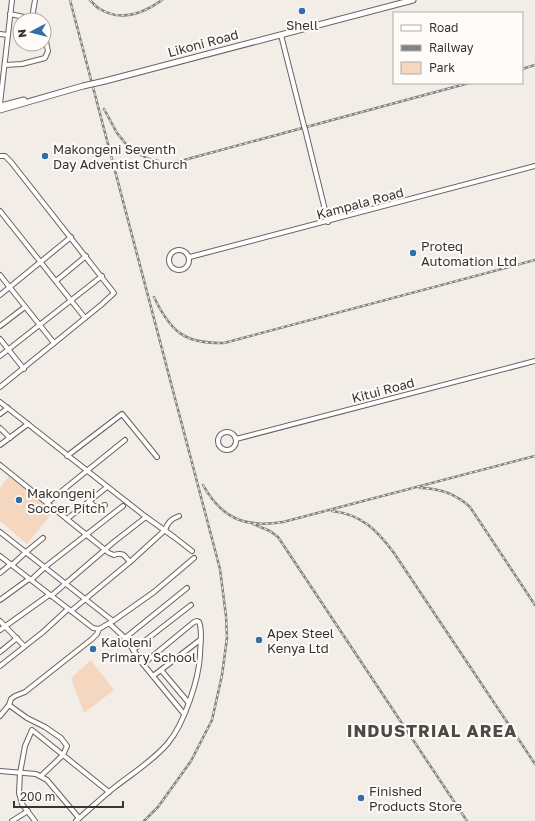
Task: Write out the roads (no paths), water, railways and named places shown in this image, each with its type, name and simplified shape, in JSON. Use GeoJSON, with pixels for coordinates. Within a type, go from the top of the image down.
{"type":"FeatureCollection","features":[{"type":"Feature","properties":{"kind":"street"},"geometry":{"type":"LineString","coordinates":[[0,105],[12,0]]}},
{"type":"Feature","properties":{"kind":"street"},"geometry":{"type":"LineString","coordinates":[[33,12],[35,0]]}},
{"type":"Feature","properties":{"kind":"street","name":"Likoni Road"},"geometry":{"type":"LineString","coordinates":[[105,80],[281,35],[407,0]]}},
{"type":"Feature","properties":{"kind":"street","name":"Likoni Road"},"geometry":{"type":"LineString","coordinates":[[0,110],[105,80],[413,0]]}},
{"type":"Feature","properties":{"kind":"street"},"geometry":{"type":"LineString","coordinates":[[0,34],[8,35]]}},
{"type":"Feature","properties":{"kind":"street"},"geometry":{"type":"LineString","coordinates":[[281,35],[328,222]]}},
{"type":"Feature","properties":{"kind":"street"},"geometry":{"type":"LineString","coordinates":[[5,65],[22,64],[45,58],[48,52]]}},
{"type":"Feature","properties":{"kind":"street","name":"Likoni Road"},"geometry":{"type":"LineString","coordinates":[[0,105],[83,86]]}},
{"type":"Feature","properties":{"kind":"street"},"geometry":{"type":"LineString","coordinates":[[0,156],[5,156],[11,162],[114,293],[24,369],[0,387]]}},
{"type":"Feature","properties":{"kind":"street","name":"Kampala Road"},"geometry":{"type":"LineString","coordinates":[[190,257],[328,222],[535,166]]}},
{"type":"Feature","properties":{"kind":"street"},"geometry":{"type":"LineString","coordinates":[[0,211],[85,318]]}},
{"type":"Feature","properties":{"kind":"street"},"geometry":{"type":"LineString","coordinates":[[0,295],[71,237]]}},
{"type":"Feature","properties":{"kind":"street"},"geometry":{"type":"LineString","coordinates":[[177,250],[184,252],[190,257],[186,267],[179,270],[173,267],[170,261],[172,254],[177,250]]}},
{"type":"Feature","properties":{"kind":"street"},"geometry":{"type":"LineString","coordinates":[[56,281],[86,256]]}},
{"type":"Feature","properties":{"kind":"street"},"geometry":{"type":"LineString","coordinates":[[0,275],[54,343]]}},
{"type":"Feature","properties":{"kind":"street"},"geometry":{"type":"LineString","coordinates":[[0,356],[102,276]]}},
{"type":"Feature","properties":{"kind":"street"},"geometry":{"type":"LineString","coordinates":[[0,326],[25,306]]}},
{"type":"Feature","properties":{"kind":"street"},"geometry":{"type":"LineString","coordinates":[[0,339],[24,369]]}},
{"type":"Feature","properties":{"kind":"street","name":"Kitui Road"},"geometry":{"type":"LineString","coordinates":[[236,439],[535,361]]}},
{"type":"Feature","properties":{"kind":"street"},"geometry":{"type":"LineString","coordinates":[[0,402],[67,456],[192,551]]}},
{"type":"Feature","properties":{"kind":"street"},"geometry":{"type":"LineString","coordinates":[[0,414],[8,408]]}},
{"type":"Feature","properties":{"kind":"street"},"geometry":{"type":"LineString","coordinates":[[67,456],[122,414],[157,457]]}},
{"type":"Feature","properties":{"kind":"street"},"geometry":{"type":"LineString","coordinates":[[0,445],[28,424]]}},
{"type":"Feature","properties":{"kind":"street"},"geometry":{"type":"LineString","coordinates":[[0,428],[10,438]]}},
{"type":"Feature","properties":{"kind":"street"},"geometry":{"type":"LineString","coordinates":[[226,432],[233,434],[236,439],[236,445],[230,450],[222,448],[219,443],[220,436],[226,432]]}},
{"type":"Feature","properties":{"kind":"street"},"geometry":{"type":"LineString","coordinates":[[47,503],[125,440]]}},
{"type":"Feature","properties":{"kind":"street"},"geometry":{"type":"LineString","coordinates":[[0,465],[112,555],[123,554],[130,562]]}},
{"type":"Feature","properties":{"kind":"street"},"geometry":{"type":"LineString","coordinates":[[67,519],[107,487]]}},
{"type":"Feature","properties":{"kind":"street"},"geometry":{"type":"LineString","coordinates":[[89,501],[94,506],[98,507],[105,505]]}},
{"type":"Feature","properties":{"kind":"street"},"geometry":{"type":"LineString","coordinates":[[0,600],[30,580],[123,506]]}},
{"type":"Feature","properties":{"kind":"street"},"geometry":{"type":"LineString","coordinates":[[0,666],[130,562],[165,530],[166,525],[172,519],[179,516]]}},
{"type":"Feature","properties":{"kind":"street"},"geometry":{"type":"LineString","coordinates":[[0,630],[50,595],[146,517]]}},
{"type":"Feature","properties":{"kind":"street"},"geometry":{"type":"LineString","coordinates":[[0,532],[85,599],[112,623],[184,714]]}},
{"type":"Feature","properties":{"kind":"street"},"geometry":{"type":"LineString","coordinates":[[0,573],[43,538]]}},
{"type":"Feature","properties":{"kind":"street"},"geometry":{"type":"LineString","coordinates":[[0,556],[93,628],[100,629]]}},
{"type":"Feature","properties":{"kind":"street"},"geometry":{"type":"LineString","coordinates":[[0,716],[9,705],[11,699],[17,694],[24,693],[92,639],[100,629],[112,623],[154,592],[194,558]]}},
{"type":"Feature","properties":{"kind":"street"},"geometry":{"type":"LineString","coordinates":[[125,638],[187,588]]}},
{"type":"Feature","properties":{"kind":"street"},"geometry":{"type":"LineString","coordinates":[[133,650],[191,605]]}},
{"type":"Feature","properties":{"kind":"street"},"geometry":{"type":"LineString","coordinates":[[0,621],[18,638],[24,646]]}},
{"type":"Feature","properties":{"kind":"street"},"geometry":{"type":"LineString","coordinates":[[0,771],[36,774],[41,776],[47,780],[77,820],[164,747],[174,735],[194,688],[198,672],[200,640],[199,622],[197,621],[144,664]]}},
{"type":"Feature","properties":{"kind":"street"},"geometry":{"type":"LineString","coordinates":[[0,652],[18,638]]}},
{"type":"Feature","properties":{"kind":"street"},"geometry":{"type":"LineString","coordinates":[[153,676],[200,640]]}},
{"type":"Feature","properties":{"kind":"street"},"geometry":{"type":"LineString","coordinates":[[161,670],[188,702]]}},
{"type":"Feature","properties":{"kind":"street"},"geometry":{"type":"LineString","coordinates":[[9,705],[27,718],[45,727],[61,738],[67,746],[63,755],[41,776]]}},
{"type":"Feature","properties":{"kind":"street"},"geometry":{"type":"LineString","coordinates":[[35,821],[20,798],[19,793],[20,773],[25,746],[32,730],[109,792]]}},
{"type":"Feature","properties":{"kind":"street"},"geometry":{"type":"LineString","coordinates":[[12,821],[28,811]]}},
{"type":"Feature","properties":{"kind":"railway"},"geometry":{"type":"LineString","coordinates":[[70,0],[220,569],[226,616],[227,638],[222,675],[212,720],[191,761],[158,807],[144,821]]}},
{"type":"Feature","properties":{"kind":"railway"},"geometry":{"type":"LineString","coordinates":[[90,0],[99,8],[116,15],[140,12],[162,0]]}},
{"type":"Feature","properties":{"kind":"railway"},"geometry":{"type":"LineString","coordinates":[[523,69],[535,65]]}},
{"type":"Feature","properties":{"kind":"railway"},"geometry":{"type":"LineString","coordinates":[[104,109],[117,133],[131,150],[149,159],[167,163],[184,160],[465,84]]}},
{"type":"Feature","properties":{"kind":"railway"},"geometry":{"type":"LineString","coordinates":[[154,297],[166,319],[180,333],[188,338],[198,341],[224,343],[535,260]]}},
{"type":"Feature","properties":{"kind":"railway"},"geometry":{"type":"LineString","coordinates":[[203,485],[210,497],[227,513],[246,522],[269,524],[283,522],[535,456]]}},
{"type":"Feature","properties":{"kind":"railway"},"geometry":{"type":"LineString","coordinates":[[420,488],[434,489],[447,493],[470,507],[535,605]]}},
{"type":"Feature","properties":{"kind":"railway"},"geometry":{"type":"LineString","coordinates":[[332,511],[352,516],[368,524],[388,545],[535,764]]}},
{"type":"Feature","properties":{"kind":"railway"},"geometry":{"type":"LineString","coordinates":[[253,524],[270,531],[278,537],[467,821]]}},
{"type":"Feature","properties":{"kind":"place","name":"Shell"},"geometry":{"type":"Point","coordinates":[302,11]}},
{"type":"Feature","properties":{"kind":"place","name":"Makongeni Seventh Day Adventist Church"},"geometry":{"type":"Point","coordinates":[45,156]}},
{"type":"Feature","properties":{"kind":"place","name":"Proteq Automation Ltd"},"geometry":{"type":"Point","coordinates":[413,253]}},
{"type":"Feature","properties":{"kind":"place","name":"Makongeni Soccer Pitch"},"geometry":{"type":"Point","coordinates":[19,500]}},
{"type":"Feature","properties":{"kind":"place","name":"Apex Steel Kenya Ltd"},"geometry":{"type":"Point","coordinates":[259,640]}},
{"type":"Feature","properties":{"kind":"place","name":"Kaloleni Primary School"},"geometry":{"type":"Point","coordinates":[93,649]}},
{"type":"Feature","properties":{"kind":"place","name":"Finished Products Store"},"geometry":{"type":"Point","coordinates":[361,798]}},
{"type":"Feature","properties":{"kind":"district","name":"INDUSTRIAL AREA"},"geometry":{"type":"Point","coordinates":[432,731]}}]}
